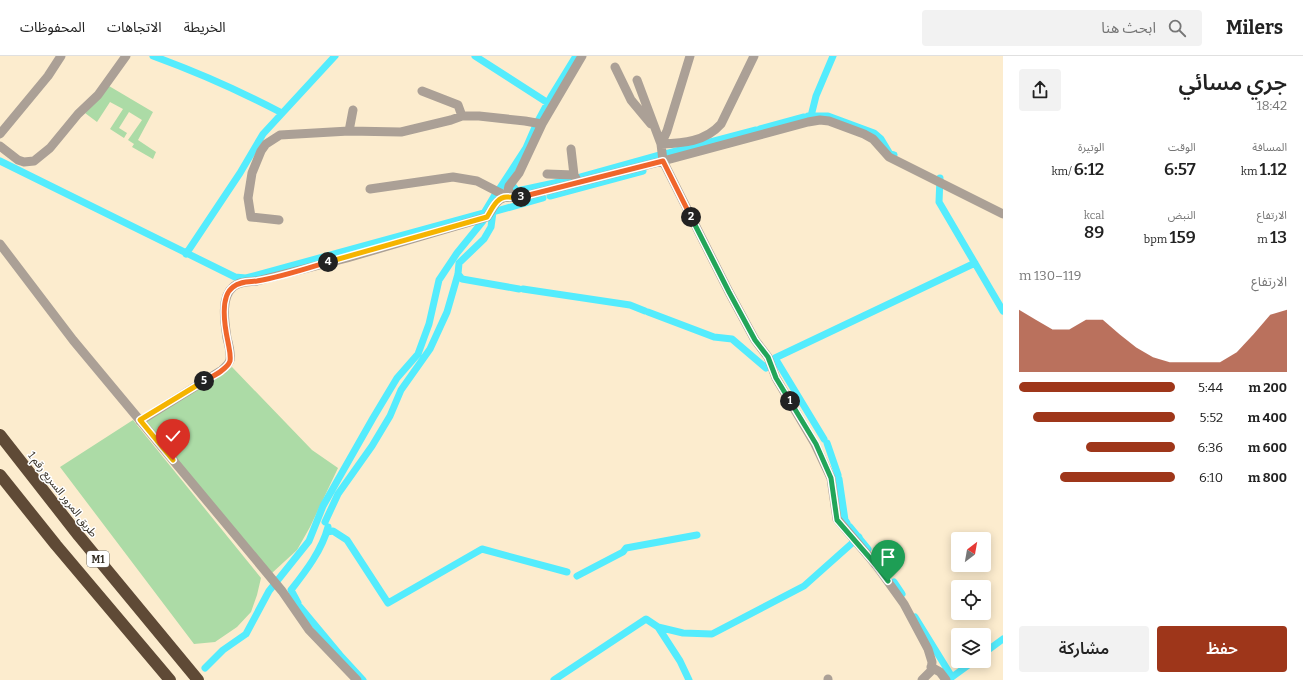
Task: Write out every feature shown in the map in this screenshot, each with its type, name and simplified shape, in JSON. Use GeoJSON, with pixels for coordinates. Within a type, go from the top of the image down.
{"type":"FeatureCollection","features":[{"type":"Feature","properties":{"kind":"highway","name":"طريق المرور السريع رقم 1"},"geometry":{"type":"LineString","coordinates":[[0,435],[79,536],[198,680]]}},
{"type":"Feature","properties":{"kind":"highway","name":"M1"},"geometry":{"type":"LineString","coordinates":[[0,475],[56,545],[170,680]]}},
{"type":"Feature","properties":{"kind":"street"},"geometry":{"type":"LineString","coordinates":[[0,134],[48,76],[60,56]]}},
{"type":"Feature","properties":{"kind":"street"},"geometry":{"type":"LineString","coordinates":[[0,146],[18,160],[24,162],[34,161],[50,148],[78,114],[98,95],[126,56]]}},
{"type":"Feature","properties":{"kind":"street"},"geometry":{"type":"LineString","coordinates":[[517,198],[508,190],[509,186],[519,173],[542,124],[582,56]]}},
{"type":"Feature","properties":{"kind":"street"},"geometry":{"type":"LineString","coordinates":[[661,144],[669,124],[690,56]]}},
{"type":"Feature","properties":{"kind":"street"},"geometry":{"type":"LineString","coordinates":[[661,144],[689,142],[703,138],[716,130],[721,124],[754,56]]}},
{"type":"Feature","properties":{"kind":"street"},"geometry":{"type":"LineString","coordinates":[[615,67],[631,100],[655,130]]}},
{"type":"Feature","properties":{"kind":"street"},"geometry":{"type":"LineString","coordinates":[[637,80],[661,144],[663,161],[729,292],[755,340],[768,357],[776,378],[816,444],[831,478],[837,520],[876,565],[904,604],[928,649],[932,662],[931,671],[922,680]]}},
{"type":"Feature","properties":{"kind":"street"},"geometry":{"type":"LineString","coordinates":[[422,91],[458,105],[462,116]]}},
{"type":"Feature","properties":{"kind":"street"},"geometry":{"type":"LineString","coordinates":[[349,130],[353,110]]}},
{"type":"Feature","properties":{"kind":"street"},"geometry":{"type":"LineString","coordinates":[[279,220],[250,218],[248,198],[252,173],[261,151],[266,144],[280,135],[349,130],[401,132],[462,116],[526,120],[542,124]]}},
{"type":"Feature","properties":{"kind":"street"},"geometry":{"type":"LineString","coordinates":[[370,189],[453,177],[477,181],[506,196],[517,198],[576,179],[663,161],[808,122],[829,120],[864,134],[873,139],[889,156],[1003,214]]}},
{"type":"Feature","properties":{"kind":"street"},"geometry":{"type":"LineString","coordinates":[[571,149],[576,179]]}},
{"type":"Feature","properties":{"kind":"street"},"geometry":{"type":"LineString","coordinates":[[547,174],[576,179]]}},
{"type":"Feature","properties":{"kind":"street"},"geometry":{"type":"LineString","coordinates":[[140,420],[222,370],[230,362],[230,353],[225,326],[225,306],[227,295],[233,287],[242,282],[257,281],[347,258],[487,217],[497,200],[506,196]]}},
{"type":"Feature","properties":{"kind":"street"},"geometry":{"type":"LineString","coordinates":[[0,244],[73,340],[282,591],[309,630],[357,680]]}},
{"type":"Feature","properties":{"kind":"street"},"geometry":{"type":"LineString","coordinates":[[931,668],[940,672],[946,680]]}},
{"type":"Feature","properties":{"kind":"green space"},"geometry":{"type":"Polygon","coordinates":[[[109,86],[153,112],[138,140],[156,152],[153,159],[132,147],[134,144],[128,140],[142,120],[129,112],[119,128],[127,133],[124,138],[110,129],[123,109],[110,102],[97,122],[85,113],[109,86]]]}},
{"type":"Feature","properties":{"kind":"green space"},"geometry":{"type":"Polygon","coordinates":[[[232,367],[312,450],[338,468],[310,527],[297,550],[272,573],[145,421],[232,367]]]}},
{"type":"Feature","properties":{"kind":"green space"},"geometry":{"type":"Polygon","coordinates":[[[133,420],[261,578],[251,612],[237,627],[215,642],[194,644],[60,467],[133,420]]]}},
{"type":"Feature","properties":{"kind":"waterway"},"geometry":{"type":"LineString","coordinates":[[153,56],[218,82],[282,113]]}},
{"type":"Feature","properties":{"kind":"waterway"},"geometry":{"type":"LineString","coordinates":[[186,254],[240,173],[263,134],[335,56]]}},
{"type":"Feature","properties":{"kind":"waterway"},"geometry":{"type":"LineString","coordinates":[[475,56],[548,103]]}},
{"type":"Feature","properties":{"kind":"waterway"},"geometry":{"type":"LineString","coordinates":[[538,121],[576,56]]}},
{"type":"Feature","properties":{"kind":"waterway"},"geometry":{"type":"LineString","coordinates":[[811,116],[816,96],[833,56]]}},
{"type":"Feature","properties":{"kind":"waterway"},"geometry":{"type":"LineString","coordinates":[[808,116],[828,116],[874,133],[881,139],[890,154],[894,155]]}},
{"type":"Feature","properties":{"kind":"waterway"},"geometry":{"type":"LineString","coordinates":[[760,129],[804,117]]}},
{"type":"Feature","properties":{"kind":"waterway"},"geometry":{"type":"LineString","coordinates":[[498,191],[526,148],[536,125]]}},
{"type":"Feature","properties":{"kind":"waterway"},"geometry":{"type":"LineString","coordinates":[[665,154],[756,130]]}},
{"type":"Feature","properties":{"kind":"waterway"},"geometry":{"type":"LineString","coordinates":[[580,177],[659,155]]}},
{"type":"Feature","properties":{"kind":"waterway"},"geometry":{"type":"LineString","coordinates":[[0,161],[235,277],[246,278],[484,213],[496,193]]}},
{"type":"Feature","properties":{"kind":"waterway"},"geometry":{"type":"LineString","coordinates":[[550,196],[643,171]]}},
{"type":"Feature","properties":{"kind":"waterway"},"geometry":{"type":"LineString","coordinates":[[940,178],[939,202],[1003,311]]}},
{"type":"Feature","properties":{"kind":"waterway"},"geometry":{"type":"LineString","coordinates":[[513,186],[517,191],[573,179]]}},
{"type":"Feature","properties":{"kind":"waterway"},"geometry":{"type":"LineString","coordinates":[[325,522],[338,494],[372,446],[390,416],[401,390],[430,349],[447,312],[458,274],[459,263],[484,239],[491,227],[493,212],[543,198]]}},
{"type":"Feature","properties":{"kind":"waterway"},"geometry":{"type":"LineString","coordinates":[[205,668],[223,650],[246,634],[269,591],[309,541],[323,506],[373,418],[397,378],[418,354],[429,324],[439,280],[457,253],[483,221]]}},
{"type":"Feature","properties":{"kind":"waterway"},"geometry":{"type":"LineString","coordinates":[[824,439],[775,358],[975,263]]}},
{"type":"Feature","properties":{"kind":"waterway"},"geometry":{"type":"LineString","coordinates":[[458,274],[462,279],[519,289]]}},
{"type":"Feature","properties":{"kind":"waterway"},"geometry":{"type":"LineString","coordinates":[[523,289],[630,305],[645,311]]}},
{"type":"Feature","properties":{"kind":"waterway"},"geometry":{"type":"LineString","coordinates":[[648,312],[714,337],[732,339],[766,368]]}},
{"type":"Feature","properties":{"kind":"waterway"},"geometry":{"type":"LineString","coordinates":[[827,443],[838,475]]}},
{"type":"Feature","properties":{"kind":"waterway"},"geometry":{"type":"LineString","coordinates":[[839,479],[845,520],[847,523]]}},
{"type":"Feature","properties":{"kind":"waterway"},"geometry":{"type":"LineString","coordinates":[[298,603],[291,590],[318,552],[328,527]]}},
{"type":"Feature","properties":{"kind":"waterway"},"geometry":{"type":"LineString","coordinates":[[850,527],[868,549]]}},
{"type":"Feature","properties":{"kind":"waterway"},"geometry":{"type":"LineString","coordinates":[[327,532],[333,531],[347,540],[388,603],[482,549],[567,572]]}},
{"type":"Feature","properties":{"kind":"waterway"},"geometry":{"type":"LineString","coordinates":[[577,576],[623,552],[626,548],[697,535]]}},
{"type":"Feature","properties":{"kind":"waterway"},"geometry":{"type":"LineString","coordinates":[[554,680],[646,619],[658,627],[683,633],[712,634],[804,586],[859,537]]}},
{"type":"Feature","properties":{"kind":"waterway"},"geometry":{"type":"LineString","coordinates":[[894,582],[902,594]]}},
{"type":"Feature","properties":{"kind":"waterway"},"geometry":{"type":"LineString","coordinates":[[300,607],[363,680]]}},
{"type":"Feature","properties":{"kind":"waterway"},"geometry":{"type":"LineString","coordinates":[[915,617],[952,677],[964,668]]}},
{"type":"Feature","properties":{"kind":"waterway"},"geometry":{"type":"LineString","coordinates":[[658,627],[680,661],[689,680]]}},
{"type":"Feature","properties":{"kind":"waterway"},"geometry":{"type":"LineString","coordinates":[[991,648],[1003,639]]}},
{"type":"Feature","properties":{"kind":"route"},"geometry":{"type":"LineString","coordinates":[[173,460],[140,420],[222,370],[230,362],[230,353],[225,326],[225,306],[227,295],[233,287],[242,282],[257,281],[347,258],[487,217],[497,200],[506,196],[517,198],[663,161],[729,292],[755,340],[768,357],[776,378],[816,444],[831,478],[837,520],[888,581]]}}]}
